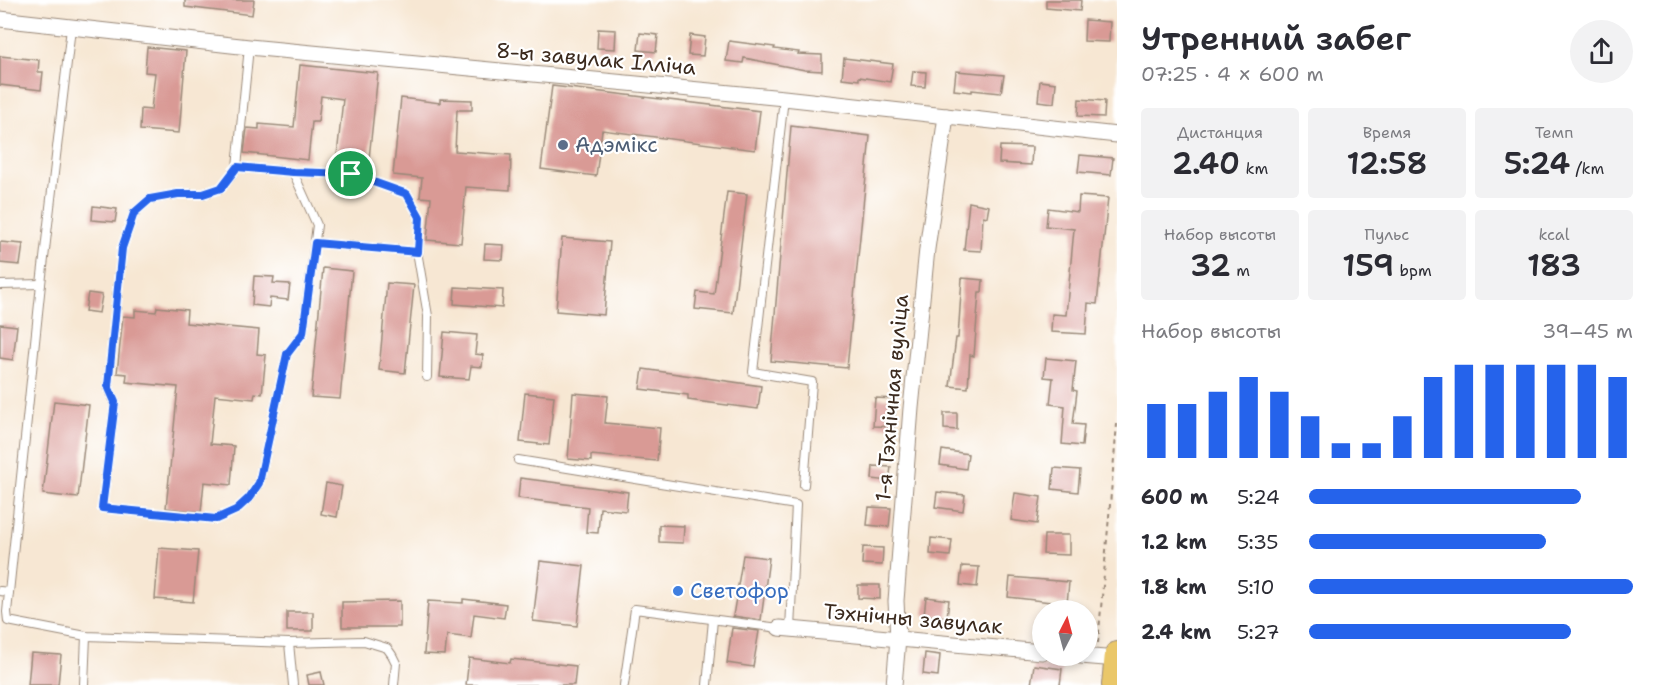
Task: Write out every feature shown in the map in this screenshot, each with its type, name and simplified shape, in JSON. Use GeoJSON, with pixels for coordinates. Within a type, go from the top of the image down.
{"type":"FeatureCollection","features":[{"type":"Feature","properties":{"kind":"main road"},"geometry":{"type":"LineString","coordinates":[[1110,656],[1114,685]]}},
{"type":"Feature","properties":{"kind":"street","name":"8-ы завулак Ілліча"},"geometry":{"type":"LineString","coordinates":[[0,19],[249,47],[784,98],[1117,135]]}},
{"type":"Feature","properties":{"kind":"street","name":"1-я Тэхнічная вуліца"},"geometry":{"type":"LineString","coordinates":[[894,685],[898,639],[896,601],[911,408],[927,249],[946,116]]}},
{"type":"Feature","properties":{"kind":"street","name":"Тэхнічны завулак"},"geometry":{"type":"LineString","coordinates":[[785,628],[1032,651]]}},
{"type":"Feature","properties":{"kind":"lane"},"geometry":{"type":"LineString","coordinates":[[71,28],[41,284],[6,616],[8,621],[86,636],[289,643],[364,641],[387,648],[393,655],[396,663],[394,685]]}},
{"type":"Feature","properties":{"kind":"lane"},"geometry":{"type":"LineString","coordinates":[[249,47],[237,167],[221,188],[203,194],[178,194],[150,199],[134,213],[122,248],[108,386],[115,402],[102,508],[216,519],[236,510],[249,498],[259,483],[287,354],[303,333],[317,225],[293,172]]}},
{"type":"Feature","properties":{"kind":"lane"},"geometry":{"type":"LineString","coordinates":[[784,98],[753,372],[812,382],[804,484]]}},
{"type":"Feature","properties":{"kind":"lane"},"geometry":{"type":"LineString","coordinates":[[237,167],[351,174],[407,194],[420,217],[418,252],[428,316],[427,377]]}},
{"type":"Feature","properties":{"kind":"lane"},"geometry":{"type":"LineString","coordinates":[[315,243],[418,252]]}},
{"type":"Feature","properties":{"kind":"lane"},"geometry":{"type":"LineString","coordinates":[[0,285],[41,284]]}},
{"type":"Feature","properties":{"kind":"lane"},"geometry":{"type":"LineString","coordinates":[[518,460],[796,505],[785,628],[635,609],[624,685]]}},
{"type":"Feature","properties":{"kind":"lane"},"geometry":{"type":"LineString","coordinates":[[0,591],[9,592]]}},
{"type":"Feature","properties":{"kind":"lane"},"geometry":{"type":"LineString","coordinates":[[706,685],[713,620]]}},
{"type":"Feature","properties":{"kind":"lane"},"geometry":{"type":"LineString","coordinates":[[84,685],[86,636]]}},
{"type":"Feature","properties":{"kind":"lane"},"geometry":{"type":"LineString","coordinates":[[289,643],[293,685]]}},
{"type":"Feature","properties":{"kind":"path"},"geometry":{"type":"LineString","coordinates":[[1110,656],[1117,424]]}},
{"type":"Feature","properties":{"kind":"building"},"geometry":{"type":"Polygon","coordinates":[[[185,0],[254,0],[252,15],[185,7],[185,0]]]}},
{"type":"Feature","properties":{"kind":"building"},"geometry":{"type":"Polygon","coordinates":[[[1046,0],[1081,0],[1080,11],[1046,8],[1046,0]]]}},
{"type":"Feature","properties":{"kind":"building"},"geometry":{"type":"Polygon","coordinates":[[[1085,20],[1110,22],[1109,42],[1084,41],[1085,20]]]}},
{"type":"Feature","properties":{"kind":"building"},"geometry":{"type":"Polygon","coordinates":[[[598,29],[616,30],[615,49],[597,48],[598,29]]]}},
{"type":"Feature","properties":{"kind":"building"},"geometry":{"type":"Polygon","coordinates":[[[640,33],[658,35],[656,52],[638,50],[640,33]]]}},
{"type":"Feature","properties":{"kind":"building"},"geometry":{"type":"Polygon","coordinates":[[[690,35],[705,37],[703,56],[688,55],[690,35]]]}},
{"type":"Feature","properties":{"kind":"building"},"geometry":{"type":"Polygon","coordinates":[[[729,41],[775,47],[774,49],[799,52],[798,54],[822,55],[822,71],[805,70],[744,58],[743,63],[726,61],[729,41]]]}},
{"type":"Feature","properties":{"kind":"building"},"geometry":{"type":"Polygon","coordinates":[[[147,47],[186,51],[179,133],[140,130],[141,109],[151,110],[155,73],[145,72],[147,47]]]}},
{"type":"Feature","properties":{"kind":"building"},"geometry":{"type":"Polygon","coordinates":[[[0,56],[39,60],[38,72],[43,72],[41,90],[0,85],[0,56]]]}},
{"type":"Feature","properties":{"kind":"building"},"geometry":{"type":"Polygon","coordinates":[[[844,58],[893,64],[890,82],[859,77],[859,80],[842,78],[844,58]]]}},
{"type":"Feature","properties":{"kind":"building"},"geometry":{"type":"Polygon","coordinates":[[[300,65],[378,73],[368,168],[336,165],[343,99],[321,96],[318,122],[312,122],[308,160],[244,153],[247,128],[259,129],[259,124],[294,127],[300,65]]]}},
{"type":"Feature","properties":{"kind":"building"},"geometry":{"type":"Polygon","coordinates":[[[913,71],[926,72],[925,87],[911,86],[913,71]]]}},
{"type":"Feature","properties":{"kind":"building"},"geometry":{"type":"Polygon","coordinates":[[[956,71],[1004,75],[1001,93],[954,90],[956,71]]]}},
{"type":"Feature","properties":{"kind":"building"},"geometry":{"type":"Polygon","coordinates":[[[1040,81],[1056,83],[1054,103],[1038,101],[1040,81]]]}},
{"type":"Feature","properties":{"kind":"building"},"geometry":{"type":"Polygon","coordinates":[[[552,86],[760,111],[755,150],[602,130],[596,176],[541,169],[552,86]]]}},
{"type":"Feature","properties":{"kind":"building"},"geometry":{"type":"Polygon","coordinates":[[[401,98],[440,103],[440,99],[472,100],[472,110],[457,110],[455,151],[511,155],[510,190],[466,187],[461,243],[427,240],[431,198],[420,197],[422,178],[393,175],[401,98]]]}},
{"type":"Feature","properties":{"kind":"building"},"geometry":{"type":"Polygon","coordinates":[[[1079,99],[1105,101],[1104,117],[1078,116],[1079,99]]]}},
{"type":"Feature","properties":{"kind":"building"},"geometry":{"type":"Polygon","coordinates":[[[791,126],[870,136],[847,368],[771,361],[791,126]]]}},
{"type":"Feature","properties":{"kind":"building"},"geometry":{"type":"Polygon","coordinates":[[[1000,146],[1032,147],[1031,165],[999,163],[1000,146]]]}},
{"type":"Feature","properties":{"kind":"building"},"geometry":{"type":"Polygon","coordinates":[[[1080,155],[1113,158],[1111,175],[1078,172],[1080,155]]]}},
{"type":"Feature","properties":{"kind":"building"},"geometry":{"type":"Polygon","coordinates":[[[727,192],[747,194],[733,313],[695,309],[697,292],[714,294],[727,192]]]}},
{"type":"Feature","properties":{"kind":"building"},"geometry":{"type":"Polygon","coordinates":[[[1079,196],[1108,198],[1097,304],[1088,303],[1086,334],[1051,332],[1052,314],[1066,315],[1074,229],[1046,226],[1048,208],[1078,212],[1079,196]]]}},
{"type":"Feature","properties":{"kind":"building"},"geometry":{"type":"Polygon","coordinates":[[[969,202],[989,206],[987,217],[983,216],[981,251],[964,250],[969,202]]]}},
{"type":"Feature","properties":{"kind":"building"},"geometry":{"type":"Polygon","coordinates":[[[93,206],[117,209],[115,222],[92,220],[93,206]]]}},
{"type":"Feature","properties":{"kind":"building"},"geometry":{"type":"Polygon","coordinates":[[[562,238],[610,242],[604,315],[556,311],[562,238]]]}},
{"type":"Feature","properties":{"kind":"building"},"geometry":{"type":"Polygon","coordinates":[[[0,242],[23,244],[20,265],[0,263],[0,242]]]}},
{"type":"Feature","properties":{"kind":"building"},"geometry":{"type":"Polygon","coordinates":[[[485,244],[504,245],[503,260],[484,259],[485,244]]]}},
{"type":"Feature","properties":{"kind":"building"},"geometry":{"type":"Polygon","coordinates":[[[323,268],[352,271],[340,399],[311,397],[323,268]]]}},
{"type":"Feature","properties":{"kind":"building"},"geometry":{"type":"Polygon","coordinates":[[[254,276],[274,277],[273,283],[290,284],[288,300],[270,298],[269,307],[252,305],[254,276]]]}},
{"type":"Feature","properties":{"kind":"building"},"geometry":{"type":"Polygon","coordinates":[[[962,278],[983,280],[982,292],[979,292],[974,356],[970,355],[968,388],[950,386],[956,338],[958,338],[962,278]]]}},
{"type":"Feature","properties":{"kind":"building"},"geometry":{"type":"Polygon","coordinates":[[[387,283],[414,285],[405,373],[379,370],[387,283]]]}},
{"type":"Feature","properties":{"kind":"building"},"geometry":{"type":"Polygon","coordinates":[[[455,287],[503,290],[502,308],[454,304],[455,287]]]}},
{"type":"Feature","properties":{"kind":"building"},"geometry":{"type":"Polygon","coordinates":[[[88,293],[102,295],[99,313],[85,311],[88,293]]]}},
{"type":"Feature","properties":{"kind":"building"},"geometry":{"type":"Polygon","coordinates":[[[157,307],[187,310],[186,323],[259,330],[257,354],[266,355],[262,394],[255,393],[254,399],[215,395],[210,444],[234,446],[231,485],[204,482],[201,512],[166,508],[178,387],[126,382],[127,374],[117,373],[123,316],[135,317],[135,310],[156,312],[157,307]]]}},
{"type":"Feature","properties":{"kind":"building"},"geometry":{"type":"Polygon","coordinates":[[[0,324],[17,326],[13,360],[0,358],[0,324]]]}},
{"type":"Feature","properties":{"kind":"building"},"geometry":{"type":"Polygon","coordinates":[[[444,332],[477,335],[475,354],[483,355],[482,367],[471,366],[469,379],[440,377],[444,332]]]}},
{"type":"Feature","properties":{"kind":"building"},"geometry":{"type":"Polygon","coordinates":[[[1046,358],[1076,361],[1073,390],[1077,391],[1073,424],[1084,425],[1082,446],[1062,444],[1065,406],[1050,404],[1053,378],[1044,377],[1046,358]]]}},
{"type":"Feature","properties":{"kind":"building"},"geometry":{"type":"Polygon","coordinates":[[[643,369],[761,386],[758,409],[688,400],[688,395],[640,389],[643,369]]]}},
{"type":"Feature","properties":{"kind":"building"},"geometry":{"type":"Polygon","coordinates":[[[525,393],[554,396],[549,445],[520,442],[525,393]]]}},
{"type":"Feature","properties":{"kind":"building"},"geometry":{"type":"Polygon","coordinates":[[[573,393],[608,396],[605,423],[660,428],[657,461],[591,455],[591,461],[568,459],[573,393]]]}},
{"type":"Feature","properties":{"kind":"building"},"geometry":{"type":"Polygon","coordinates":[[[875,398],[896,399],[894,427],[873,426],[875,398]]]}},
{"type":"Feature","properties":{"kind":"building"},"geometry":{"type":"Polygon","coordinates":[[[54,401],[89,405],[78,498],[43,494],[54,401]]]}},
{"type":"Feature","properties":{"kind":"building"},"geometry":{"type":"Polygon","coordinates":[[[944,413],[957,413],[957,430],[944,429],[944,413]]]}},
{"type":"Feature","properties":{"kind":"building"},"geometry":{"type":"Polygon","coordinates":[[[942,450],[968,454],[966,469],[940,465],[942,450]]]}},
{"type":"Feature","properties":{"kind":"building"},"geometry":{"type":"Polygon","coordinates":[[[873,466],[891,467],[889,481],[872,479],[873,466]]]}},
{"type":"Feature","properties":{"kind":"building"},"geometry":{"type":"Polygon","coordinates":[[[1054,468],[1080,470],[1078,492],[1052,489],[1054,468]]]}},
{"type":"Feature","properties":{"kind":"building"},"geometry":{"type":"Polygon","coordinates":[[[520,478],[628,492],[626,511],[600,508],[598,533],[586,532],[588,507],[518,498],[520,478]]]}},
{"type":"Feature","properties":{"kind":"building"},"geometry":{"type":"Polygon","coordinates":[[[326,483],[342,486],[337,517],[321,514],[326,483]]]}},
{"type":"Feature","properties":{"kind":"building"},"geometry":{"type":"Polygon","coordinates":[[[937,492],[965,495],[963,511],[935,507],[937,492]]]}},
{"type":"Feature","properties":{"kind":"building"},"geometry":{"type":"Polygon","coordinates":[[[1015,493],[1041,497],[1037,524],[1011,520],[1015,493]]]}},
{"type":"Feature","properties":{"kind":"building"},"geometry":{"type":"Polygon","coordinates":[[[869,507],[891,508],[889,527],[867,525],[869,507]]]}},
{"type":"Feature","properties":{"kind":"building"},"geometry":{"type":"Polygon","coordinates":[[[659,525],[684,526],[683,543],[659,542],[659,525]]]}},
{"type":"Feature","properties":{"kind":"building"},"geometry":{"type":"Polygon","coordinates":[[[1044,535],[1069,535],[1069,555],[1043,554],[1044,535]]]}},
{"type":"Feature","properties":{"kind":"building"},"geometry":{"type":"Polygon","coordinates":[[[931,538],[952,540],[950,556],[930,554],[931,538]]]}},
{"type":"Feature","properties":{"kind":"building"},"geometry":{"type":"Polygon","coordinates":[[[863,547],[883,548],[882,565],[862,564],[863,547]]]}},
{"type":"Feature","properties":{"kind":"building"},"geometry":{"type":"Polygon","coordinates":[[[159,548],[198,551],[193,602],[155,599],[159,548]]]}},
{"type":"Feature","properties":{"kind":"building"},"geometry":{"type":"Polygon","coordinates":[[[743,555],[769,558],[761,620],[733,616],[743,555]]]}},
{"type":"Feature","properties":{"kind":"building"},"geometry":{"type":"Polygon","coordinates":[[[540,561],[584,566],[577,626],[533,621],[540,561]]]}},
{"type":"Feature","properties":{"kind":"building"},"geometry":{"type":"Polygon","coordinates":[[[962,566],[979,567],[977,587],[960,585],[962,566]]]}},
{"type":"Feature","properties":{"kind":"building"},"geometry":{"type":"Polygon","coordinates":[[[1010,577],[1069,582],[1067,600],[1008,597],[1010,577]]]}},
{"type":"Feature","properties":{"kind":"building"},"geometry":{"type":"Polygon","coordinates":[[[858,585],[880,585],[880,599],[858,598],[858,585]]]}},
{"type":"Feature","properties":{"kind":"building"},"geometry":{"type":"Polygon","coordinates":[[[926,597],[949,600],[947,617],[924,615],[926,597]]]}},
{"type":"Feature","properties":{"kind":"building"},"geometry":{"type":"Polygon","coordinates":[[[463,599],[506,604],[504,618],[474,614],[471,638],[447,635],[445,655],[424,654],[428,601],[463,603],[463,599]]]}},
{"type":"Feature","properties":{"kind":"building"},"geometry":{"type":"Polygon","coordinates":[[[400,601],[400,627],[342,627],[342,602],[400,601]]]}},
{"type":"Feature","properties":{"kind":"building"},"geometry":{"type":"Polygon","coordinates":[[[287,612],[313,612],[313,631],[287,631],[287,612]]]}},
{"type":"Feature","properties":{"kind":"building"},"geometry":{"type":"Polygon","coordinates":[[[732,628],[759,631],[753,667],[727,663],[732,628]]]}},
{"type":"Feature","properties":{"kind":"building"},"geometry":{"type":"Polygon","coordinates":[[[31,653],[61,655],[58,685],[28,685],[31,653]]]}},
{"type":"Feature","properties":{"kind":"building"},"geometry":{"type":"Polygon","coordinates":[[[925,653],[940,655],[938,676],[923,674],[925,653]]]}},
{"type":"Feature","properties":{"kind":"building"},"geometry":{"type":"Polygon","coordinates":[[[469,658],[510,663],[511,659],[576,666],[574,685],[466,685],[469,658]]]}},
{"type":"Feature","properties":{"kind":"building"},"geometry":{"type":"Polygon","coordinates":[[[1034,666],[1062,669],[1060,685],[1031,685],[1034,666]]]}},
{"type":"Feature","properties":{"kind":"building"},"geometry":{"type":"Polygon","coordinates":[[[321,672],[324,685],[309,685],[307,675],[321,672]]]}},
{"type":"Feature","properties":{"kind":"place","name":"Адэмікс"},"geometry":{"type":"Point","coordinates":[563,145]}},
{"type":"Feature","properties":{"kind":"place","name":"Светофор"},"geometry":{"type":"Point","coordinates":[678,591]}},
{"type":"Feature","properties":{"kind":"route"},"geometry":{"type":"LineString","coordinates":[[237,167],[351,174],[407,194],[420,217],[418,252],[315,243],[303,333],[287,354],[259,483],[249,498],[236,510],[216,519],[102,508],[115,402],[108,386],[122,248],[134,213],[150,199],[178,194],[203,194],[221,188],[237,167]]}}]}
